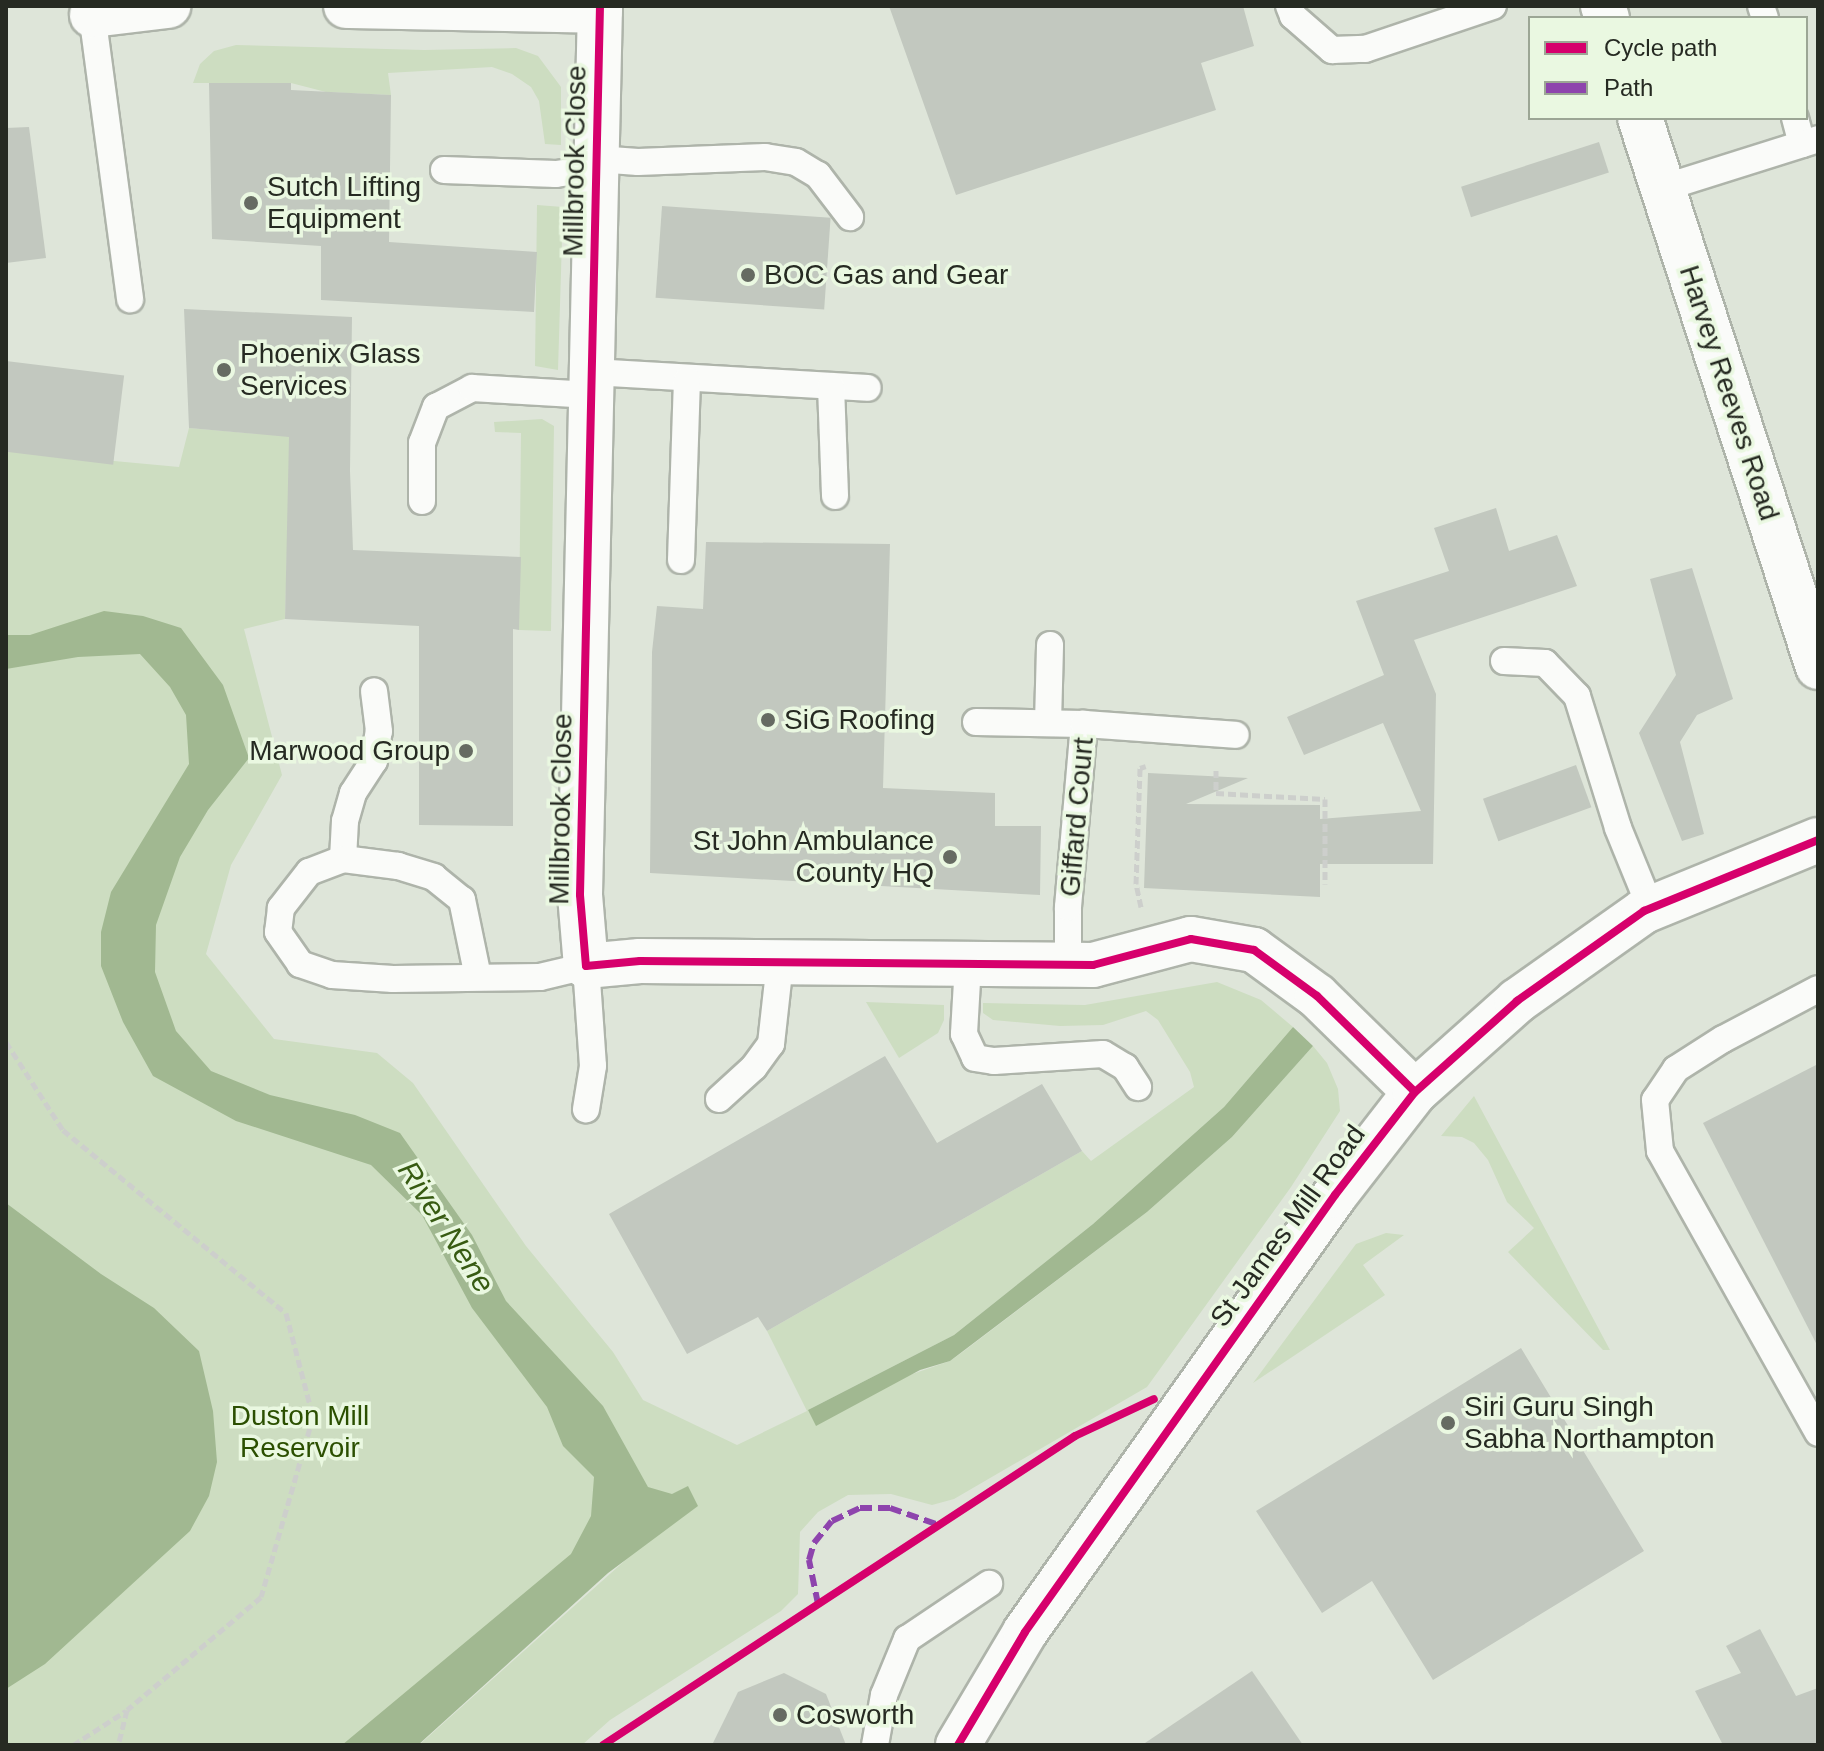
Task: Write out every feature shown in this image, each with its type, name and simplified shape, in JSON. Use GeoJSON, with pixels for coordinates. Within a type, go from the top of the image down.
{"type":"FeatureCollection","features":[{"type":"Feature","properties":{"kind":"street"},"geometry":{"type":"LineString","coordinates":[[91,10],[168,6]]}},
{"type":"Feature","properties":{"kind":"street","name":"Millbrook Close"},"geometry":{"type":"LineString","coordinates":[[346,6],[600,9],[580,895],[586,966]]}},
{"type":"Feature","properties":{"kind":"street","name":"Harvey Reeves Road"},"geometry":{"type":"LineString","coordinates":[[1641,120],[1818,667]]}},
{"type":"Feature","properties":{"kind":"street","name":"St James Mill Road"},"geometry":{"type":"LineString","coordinates":[[958,1745],[1025,1632],[1335,1195],[1415,1092],[1517,1001],[1651,909],[1818,840]]}},
{"type":"Feature","properties":{"kind":"street"},"geometry":{"type":"LineString","coordinates":[[586,966],[640,961],[1093,965],[1191,939],[1254,950],[1317,996],[1415,1092]]}},
{"type":"Feature","properties":{"kind":"lane"},"geometry":{"type":"LineString","coordinates":[[1289,6],[1293,16],[1332,50],[1365,49],[1493,6]]}},
{"type":"Feature","properties":{"kind":"lane"},"geometry":{"type":"LineString","coordinates":[[91,10],[130,299]]}},
{"type":"Feature","properties":{"kind":"lane"},"geometry":{"type":"LineString","coordinates":[[1663,188],[1810,141],[1796,120]]}},
{"type":"Feature","properties":{"kind":"lane"},"geometry":{"type":"LineString","coordinates":[[444,170],[556,174],[597,164],[765,157],[796,162],[818,175],[850,217]]}},
{"type":"Feature","properties":{"kind":"lane"},"geometry":{"type":"LineString","coordinates":[[681,560],[687,380]]}},
{"type":"Feature","properties":{"kind":"lane"},"geometry":{"type":"LineString","coordinates":[[422,501],[422,443],[436,407],[472,388],[687,380],[868,388]]}},
{"type":"Feature","properties":{"kind":"lane"},"geometry":{"type":"LineString","coordinates":[[831,386],[835,496]]}},
{"type":"Feature","properties":{"kind":"lane"},"geometry":{"type":"LineString","coordinates":[[1048,723],[1050,645]]}},
{"type":"Feature","properties":{"kind":"lane"},"geometry":{"type":"LineString","coordinates":[[1504,661],[1545,663],[1577,696],[1618,828],[1651,909]]}},
{"type":"Feature","properties":{"kind":"lane"},"geometry":{"type":"LineString","coordinates":[[343,859],[345,821],[353,793],[374,761],[379,731],[374,691]]}},
{"type":"Feature","properties":{"kind":"lane"},"geometry":{"type":"LineString","coordinates":[[976,722],[1084,724]]}},
{"type":"Feature","properties":{"kind":"lane","name":"Giffard Court"},"geometry":{"type":"LineString","coordinates":[[1068,965],[1068,907],[1084,724],[1236,735]]}},
{"type":"Feature","properties":{"kind":"lane"},"geometry":{"type":"LineString","coordinates":[[478,977],[462,900],[434,877],[398,866],[343,859],[309,872],[281,908],[278,932],[300,964],[332,975],[393,979],[540,977],[586,966],[593,1066],[586,1109]]}},
{"type":"Feature","properties":{"kind":"lane"},"geometry":{"type":"LineString","coordinates":[[719,1099],[754,1067],[771,1044],[780,962]]}},
{"type":"Feature","properties":{"kind":"lane"},"geometry":{"type":"LineString","coordinates":[[968,964],[964,1034],[975,1058],[994,1061],[1103,1054],[1125,1067],[1138,1087]]}},
{"type":"Feature","properties":{"kind":"lane"},"geometry":{"type":"LineString","coordinates":[[1818,989],[1723,1039],[1676,1069],[1655,1100],[1660,1151],[1818,1433]]}},
{"type":"Feature","properties":{"kind":"lane"},"geometry":{"type":"LineString","coordinates":[[875,1745],[884,1695],[907,1639],[989,1584]]}},
{"type":"Feature","properties":{"kind":"path"},"geometry":{"type":"LineString","coordinates":[[1144,920],[1136,884],[1140,768],[1155,765]]}},
{"type":"Feature","properties":{"kind":"path"},"geometry":{"type":"LineString","coordinates":[[1201,769],[1216,770],[1216,793],[1325,799],[1325,884]]}},
{"type":"Feature","properties":{"kind":"path"},"geometry":{"type":"LineString","coordinates":[[6,1042],[63,1130],[286,1313],[313,1417],[261,1597],[127,1710],[73,1745]]}},
{"type":"Feature","properties":{"kind":"path"},"geometry":{"type":"LineString","coordinates":[[118,1745],[127,1710]]}},
{"type":"Feature","properties":{"kind":"green space"},"geometry":{"type":"Polygon","coordinates":[[[236,45],[424,50],[516,48],[538,56],[561,87],[561,145],[545,144],[539,101],[531,87],[512,74],[492,67],[388,73],[391,95],[326,92],[291,83],[193,83],[200,64],[214,51],[236,45]]]}},
{"type":"Feature","properties":{"kind":"green space"},"geometry":{"type":"Polygon","coordinates":[[[537,205],[563,207],[558,370],[535,366],[537,205]]]}},
{"type":"Feature","properties":{"kind":"green space","name":"Duston Mill Reservoir"},"geometry":{"type":"Polygon","coordinates":[[[294,317],[285,619],[244,629],[282,775],[231,865],[206,954],[274,1039],[377,1053],[413,1083],[526,1246],[613,1352],[643,1400],[737,1445],[807,1411],[767,1331],[1082,1151],[1091,1161],[1194,1087],[1190,1072],[1158,1020],[1146,1011],[1103,1025],[1060,1026],[993,1020],[983,1013],[983,1003],[1085,1005],[1217,982],[1261,1000],[1293,1027],[1224,1107],[1093,1224],[954,1335],[808,1410],[950,1361],[964,1351],[1147,1212],[1232,1137],[1313,1046],[1327,1063],[1338,1089],[1340,1111],[1291,1187],[1147,1387],[954,1499],[932,1505],[891,1494],[848,1495],[818,1512],[800,1532],[798,1594],[781,1611],[610,1720],[582,1745],[419,1745],[630,1556],[384,1745],[6,1745],[6,451],[179,467],[189,428],[259,434],[294,317]]]}},
{"type":"Feature","properties":{"kind":"green space"},"geometry":{"type":"Polygon","coordinates":[[[542,419],[554,426],[551,631],[519,630],[521,433],[495,432],[494,422],[542,419]]]}},
{"type":"Feature","properties":{"kind":"green space"},"geometry":{"type":"Polygon","coordinates":[[[866,1002],[944,1005],[944,1020],[938,1033],[899,1058],[866,1002]]]}},
{"type":"Feature","properties":{"kind":"green space"},"geometry":{"type":"Polygon","coordinates":[[[1474,1096],[1610,1350],[1603,1350],[1508,1252],[1534,1228],[1507,1202],[1488,1160],[1474,1143],[1462,1137],[1441,1136],[1474,1096]]]}},
{"type":"Feature","properties":{"kind":"green space"},"geometry":{"type":"Polygon","coordinates":[[[1386,1233],[1404,1235],[1363,1265],[1385,1295],[1253,1383],[1356,1244],[1386,1233]]]}},
{"type":"Feature","properties":{"kind":"water","name":"River Nene"},"geometry":{"type":"Polygon","coordinates":[[[104,611],[143,616],[181,628],[223,685],[249,758],[208,810],[180,857],[156,925],[155,972],[176,1031],[211,1071],[270,1095],[355,1115],[400,1133],[472,1235],[506,1301],[603,1406],[648,1487],[672,1494],[688,1486],[698,1506],[608,1573],[418,1745],[342,1745],[571,1554],[591,1516],[594,1477],[563,1446],[547,1407],[472,1308],[422,1215],[371,1165],[236,1121],[153,1076],[123,1022],[101,966],[101,932],[111,892],[189,764],[186,715],[170,687],[140,654],[78,657],[6,669],[6,635],[30,635],[104,611]]]}},
{"type":"Feature","properties":{"kind":"water"},"geometry":{"type":"Polygon","coordinates":[[[1293,1027],[1313,1046],[1232,1137],[1147,1212],[950,1361],[920,1370],[816,1426],[808,1410],[954,1335],[1093,1224],[1224,1107],[1293,1027]]]}},
{"type":"Feature","properties":{"kind":"water","name":"Duston Mill Reservoir"},"geometry":{"type":"Polygon","coordinates":[[[6,1203],[101,1274],[154,1308],[199,1351],[213,1411],[217,1462],[209,1496],[190,1531],[45,1664],[6,1689],[6,1203]]]}},
{"type":"Feature","properties":{"kind":"building"},"geometry":{"type":"Polygon","coordinates":[[[889,6],[1243,6],[1254,46],[1201,63],[1216,110],[956,195],[889,6]]]}},
{"type":"Feature","properties":{"kind":"building"},"geometry":{"type":"Polygon","coordinates":[[[209,83],[291,83],[291,90],[391,95],[389,242],[537,252],[534,312],[321,300],[321,246],[212,239],[209,83]]]}},
{"type":"Feature","properties":{"kind":"building"},"geometry":{"type":"Polygon","coordinates":[[[29,127],[46,258],[6,263],[6,128],[29,127]]]}},
{"type":"Feature","properties":{"kind":"building"},"geometry":{"type":"Polygon","coordinates":[[[1599,142],[1609,172],[1471,217],[1461,187],[1599,142]]]}},
{"type":"Feature","properties":{"kind":"building","name":"BOC Gas and Gear"},"geometry":{"type":"Polygon","coordinates":[[[662,206],[831,218],[824,310],[656,298],[662,206]]]}},
{"type":"Feature","properties":{"kind":"building"},"geometry":{"type":"Polygon","coordinates":[[[184,309],[352,317],[350,471],[353,550],[521,557],[519,630],[513,629],[513,826],[419,825],[419,626],[285,619],[289,437],[189,428],[184,309]]]}},
{"type":"Feature","properties":{"kind":"building"},"geometry":{"type":"Polygon","coordinates":[[[6,361],[124,376],[113,465],[6,452],[6,361]]]}},
{"type":"Feature","properties":{"kind":"building"},"geometry":{"type":"Polygon","coordinates":[[[1496,508],[1509,551],[1557,535],[1577,586],[1414,640],[1436,694],[1433,864],[1320,864],[1320,897],[1144,888],[1148,773],[1248,778],[1186,804],[1320,805],[1320,819],[1421,811],[1383,723],[1304,755],[1287,717],[1384,675],[1356,601],[1449,571],[1434,528],[1496,508]]]}},
{"type":"Feature","properties":{"kind":"building","name":"SiG Roofing"},"geometry":{"type":"Polygon","coordinates":[[[706,542],[890,544],[883,788],[995,793],[995,826],[1041,826],[1040,895],[650,873],[652,652],[657,606],[703,609],[706,542]]]}},
{"type":"Feature","properties":{"kind":"building"},"geometry":{"type":"Polygon","coordinates":[[[1692,568],[1733,699],[1697,715],[1680,742],[1704,834],[1682,841],[1639,733],[1676,675],[1650,579],[1692,568]]]}},
{"type":"Feature","properties":{"kind":"building"},"geometry":{"type":"Polygon","coordinates":[[[1576,765],[1591,807],[1498,841],[1483,799],[1576,765]]]}},
{"type":"Feature","properties":{"kind":"building"},"geometry":{"type":"Polygon","coordinates":[[[885,1056],[937,1143],[1042,1084],[1082,1151],[767,1331],[758,1317],[687,1354],[609,1214],[885,1056]]]}},
{"type":"Feature","properties":{"kind":"building"},"geometry":{"type":"Polygon","coordinates":[[[1818,1064],[1818,1347],[1703,1123],[1818,1064]]]}},
{"type":"Feature","properties":{"kind":"building"},"geometry":{"type":"Polygon","coordinates":[[[1521,1348],[1644,1551],[1433,1680],[1372,1581],[1322,1613],[1256,1511],[1521,1348]]]}},
{"type":"Feature","properties":{"kind":"building"},"geometry":{"type":"Polygon","coordinates":[[[1760,1629],[1796,1696],[1818,1688],[1818,1745],[1723,1745],[1695,1691],[1741,1673],[1726,1646],[1760,1629]]]}},
{"type":"Feature","properties":{"kind":"building"},"geometry":{"type":"Polygon","coordinates":[[[1252,1671],[1303,1745],[1142,1745],[1252,1671]]]}},
{"type":"Feature","properties":{"kind":"building","name":"Cosworth"},"geometry":{"type":"Polygon","coordinates":[[[784,1673],[826,1694],[846,1745],[712,1745],[738,1692],[784,1673]]]}},
{"type":"Feature","properties":{"kind":"marked path"},"geometry":{"type":"LineString","coordinates":[[818,1604],[809,1560],[814,1543],[832,1521],[860,1508],[890,1508],[939,1525]]}},
{"type":"Feature","properties":{"kind":"cycle path"},"geometry":{"type":"LineString","coordinates":[[600,6],[580,895],[586,966],[640,961],[1093,965],[1191,939],[1254,950],[1317,996],[1415,1092]]}},
{"type":"Feature","properties":{"kind":"cycle path"},"geometry":{"type":"LineString","coordinates":[[958,1745],[1025,1632],[1335,1195],[1415,1092],[1517,1001],[1644,911],[1818,840]]}},
{"type":"Feature","properties":{"kind":"cycle path"},"geometry":{"type":"LineString","coordinates":[[603,1745],[1075,1436],[1154,1399]]}},
{"type":"Feature","properties":{"kind":"place","name":"Sutch Lifting Equipment"},"geometry":{"type":"Point","coordinates":[251,203]}},
{"type":"Feature","properties":{"kind":"place","name":"BOC Gas and Gear"},"geometry":{"type":"Point","coordinates":[748,275]}},
{"type":"Feature","properties":{"kind":"place","name":"Phoenix Glass Services"},"geometry":{"type":"Point","coordinates":[224,370]}},
{"type":"Feature","properties":{"kind":"place","name":"SiG Roofing"},"geometry":{"type":"Point","coordinates":[768,720]}},
{"type":"Feature","properties":{"kind":"place","name":"Marwood Group"},"geometry":{"type":"Point","coordinates":[466,751]}},
{"type":"Feature","properties":{"kind":"place","name":"St John Ambulance County HQ"},"geometry":{"type":"Point","coordinates":[950,857]}},
{"type":"Feature","properties":{"kind":"place","name":"Siri Guru Singh Sabha Northampton"},"geometry":{"type":"Point","coordinates":[1448,1423]}},
{"type":"Feature","properties":{"kind":"place","name":"Cosworth"},"geometry":{"type":"Point","coordinates":[780,1715]}}]}
